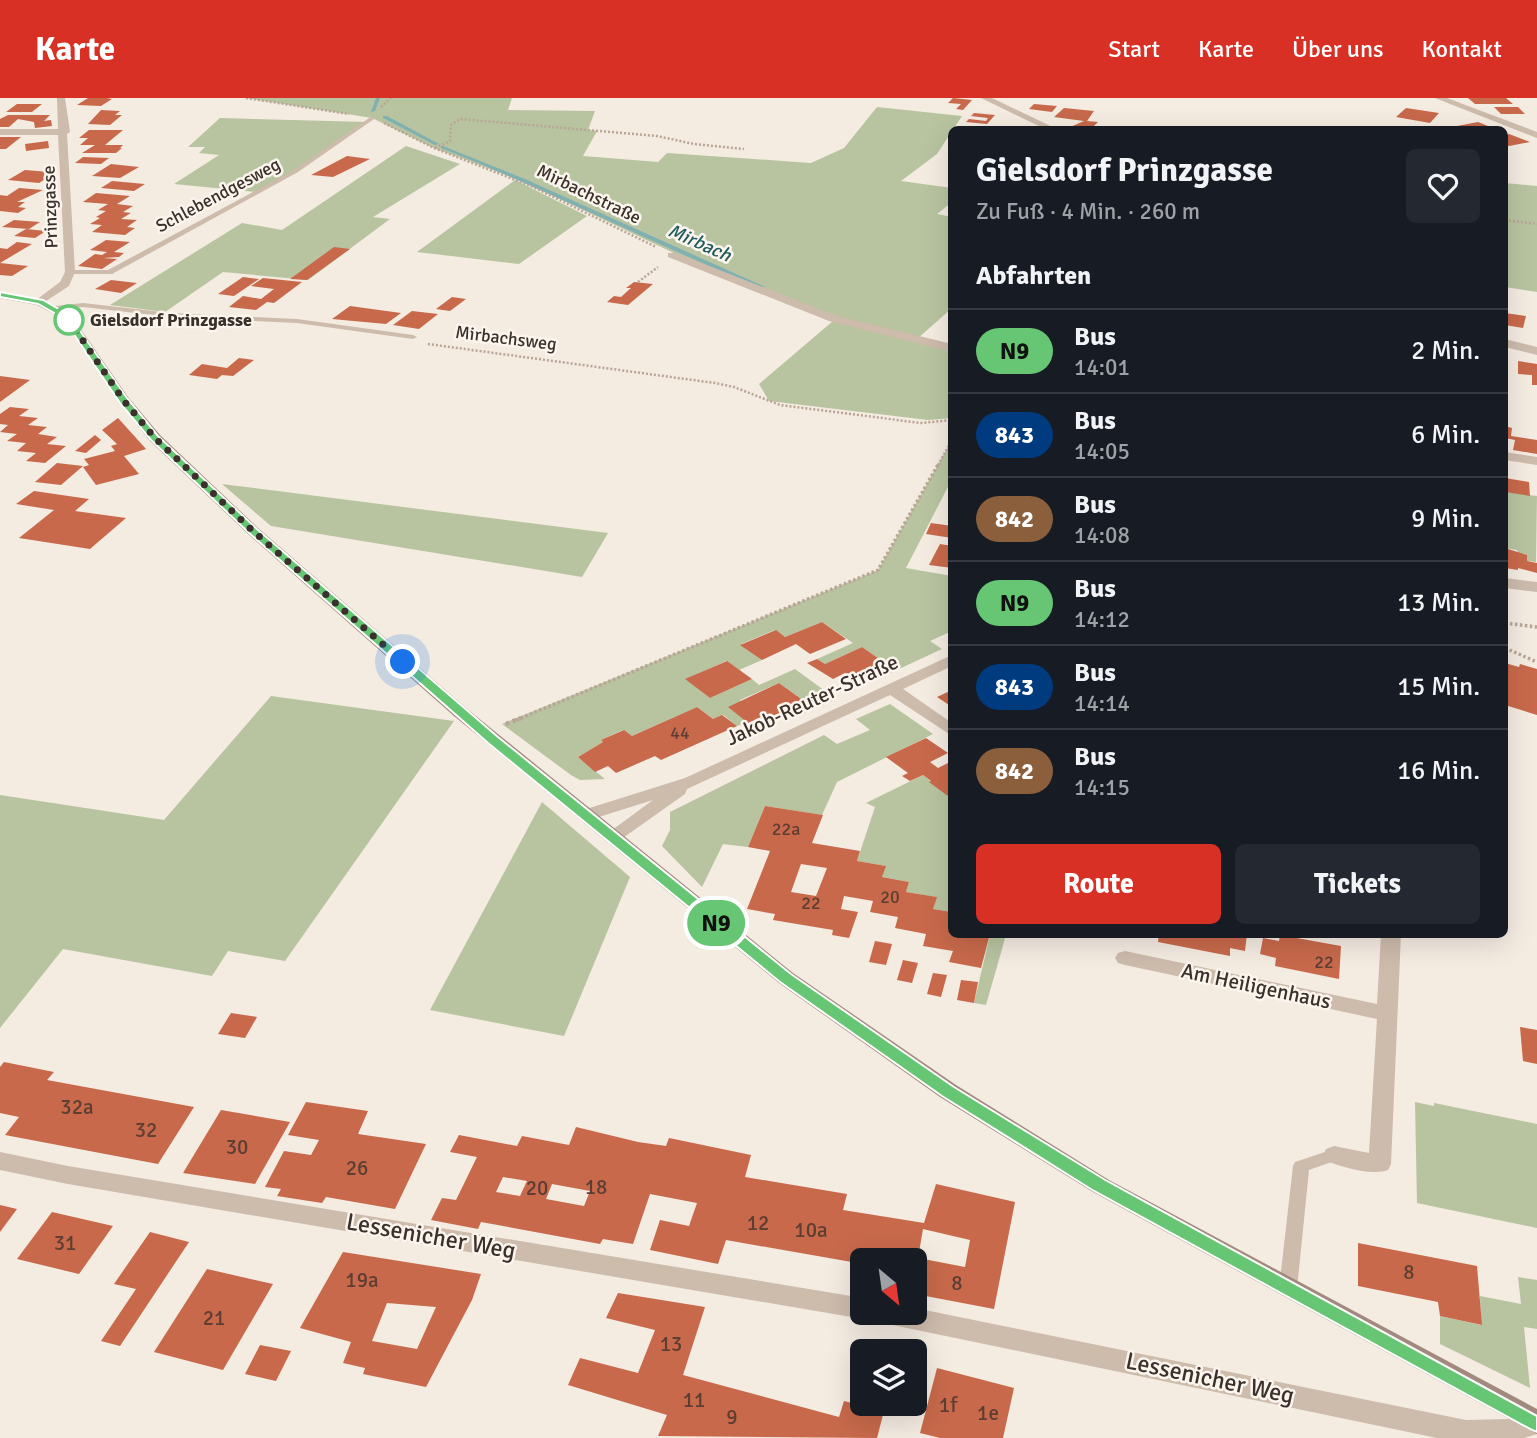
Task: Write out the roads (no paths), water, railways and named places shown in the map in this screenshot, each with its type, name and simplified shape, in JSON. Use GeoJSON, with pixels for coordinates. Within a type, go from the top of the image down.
{"type":"FeatureCollection","features":[{"type":"Feature","properties":{"kind":"street","name":"Prinzgasse"},"geometry":{"type":"LineString","coordinates":[[40,302],[65,284],[70,272],[65,132],[61,98]]}},
{"type":"Feature","properties":{"kind":"street"},"geometry":{"type":"LineString","coordinates":[[985,98],[1046,126]]}},
{"type":"Feature","properties":{"kind":"street"},"geometry":{"type":"LineString","coordinates":[[1438,98],[1537,135]]}},
{"type":"Feature","properties":{"kind":"street"},"geometry":{"type":"LineString","coordinates":[[0,132],[65,132]]}},
{"type":"Feature","properties":{"kind":"street"},"geometry":{"type":"LineString","coordinates":[[672,256],[833,320],[948,347]]}},
{"type":"Feature","properties":{"kind":"street"},"geometry":{"type":"LineString","coordinates":[[0,295],[40,302],[55,308],[72,323],[138,418],[183,466],[270,546],[485,733],[786,978],[948,1091],[1101,1186],[1537,1422]]}},
{"type":"Feature","properties":{"kind":"street"},"geometry":{"type":"LineString","coordinates":[[1508,344],[1537,351]]}},
{"type":"Feature","properties":{"kind":"street"},"geometry":{"type":"LineString","coordinates":[[1508,456],[1537,461]]}},
{"type":"Feature","properties":{"kind":"street"},"geometry":{"type":"LineString","coordinates":[[1508,583],[1537,587]]}},
{"type":"Feature","properties":{"kind":"street","name":"Jakob-Reuter-Straße"},"geometry":{"type":"LineString","coordinates":[[586,815],[691,782],[948,662]]}},
{"type":"Feature","properties":{"kind":"street"},"geometry":{"type":"LineString","coordinates":[[890,688],[948,728]]}},
{"type":"Feature","properties":{"kind":"street","name":"Jakob-Reuter-Straße"},"geometry":{"type":"LineString","coordinates":[[613,836],[691,782]]}},
{"type":"Feature","properties":{"kind":"street"},"geometry":{"type":"LineString","coordinates":[[1334,1155],[1380,1164],[1391,938]]}},
{"type":"Feature","properties":{"kind":"street","name":"Am Heiligenhaus"},"geometry":{"type":"LineString","coordinates":[[1125,958],[1388,1014]]}},
{"type":"Feature","properties":{"kind":"street","name":"Lessenicher Weg"},"geometry":{"type":"LineString","coordinates":[[0,1161],[850,1307]]}},
{"type":"Feature","properties":{"kind":"street","name":"Lessenicher Weg"},"geometry":{"type":"LineString","coordinates":[[928,1321],[1466,1432],[1509,1431],[1537,1422]]}},
{"type":"Feature","properties":{"kind":"lane","name":"Schlebendgesweg"},"geometry":{"type":"LineString","coordinates":[[70,272],[109,272],[296,171],[372,118]]}},
{"type":"Feature","properties":{"kind":"lane"},"geometry":{"type":"LineString","coordinates":[[55,308],[83,305],[171,315],[297,321],[413,337]]}},
{"type":"Feature","properties":{"kind":"lane"},"geometry":{"type":"LineString","coordinates":[[1288,1289],[1301,1166],[1334,1155]]}},
{"type":"Feature","properties":{"kind":"waterway","name":"Mirbach"},"geometry":{"type":"LineString","coordinates":[[373,111],[378,98]]}},
{"type":"Feature","properties":{"kind":"waterway","name":"Mirbach"},"geometry":{"type":"LineString","coordinates":[[385,117],[437,144]]}},
{"type":"Feature","properties":{"kind":"waterway","name":"Mirbach"},"geometry":{"type":"LineString","coordinates":[[443,147],[524,180],[762,287]]}},
{"type":"Feature","properties":{"kind":"place","name":"Gielsdorf Prinzgasse"},"geometry":{"type":"Point","coordinates":[69,320]}}]}
